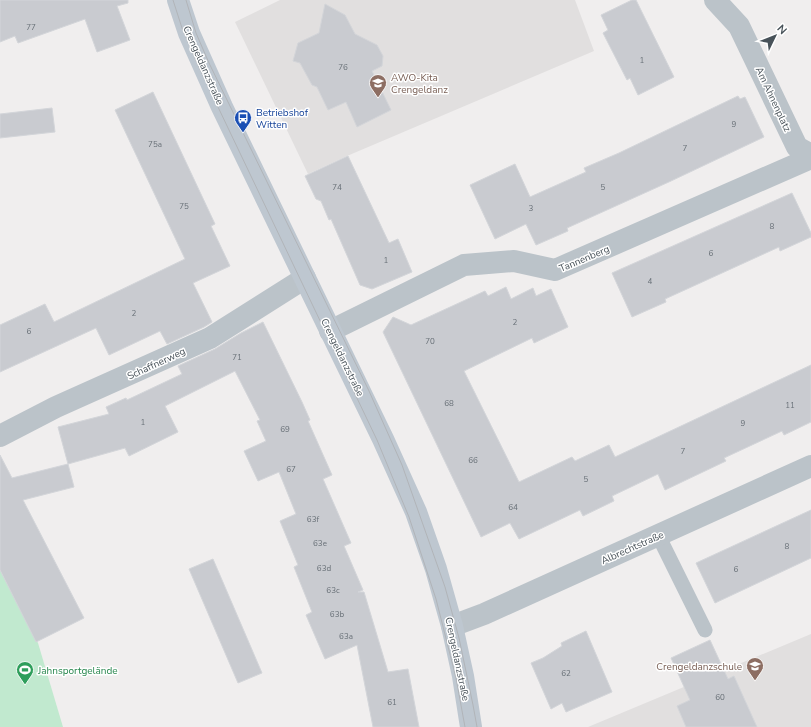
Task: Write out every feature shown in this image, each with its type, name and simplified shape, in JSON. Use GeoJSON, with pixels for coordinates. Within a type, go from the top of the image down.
{"type":"FeatureCollection","features":[{"type":"Feature","properties":{"kind":"main road","name":"Crengeldanzstraße"},"geometry":{"type":"LineString","coordinates":[[178,0],[189,33],[222,107],[416,512],[436,569],[452,626],[471,727]]}},
{"type":"Feature","properties":{"kind":"street","name":"Am Ahnenplatz"},"geometry":{"type":"LineString","coordinates":[[715,0],[739,26],[797,147],[811,154]]}},
{"type":"Feature","properties":{"kind":"street","name":"Tannenberg"},"geometry":{"type":"LineString","coordinates":[[330,331],[464,266],[514,261],[555,270],[811,158]]}},
{"type":"Feature","properties":{"kind":"street","name":"Schaffnerweg"},"geometry":{"type":"LineString","coordinates":[[0,436],[56,407],[210,338],[305,278]]}},
{"type":"Feature","properties":{"kind":"street","name":"Albrechtstraße"},"geometry":{"type":"LineString","coordinates":[[452,626],[484,614],[811,466]]}},
{"type":"Feature","properties":{"kind":"lane"},"geometry":{"type":"LineString","coordinates":[[658,535],[704,630]]}},
{"type":"Feature","properties":{"kind":"shaded area","name":"AWO-Kita Crengeldanz"},"geometry":{"type":"Polygon","coordinates":[[[280,0],[575,0],[594,51],[308,174],[235,22],[280,0]]]}},
{"type":"Feature","properties":{"kind":"shaded area","name":"Crengeldanzschule"},"geometry":{"type":"Polygon","coordinates":[[[811,634],[811,727],[588,727],[811,634]]]}},
{"type":"Feature","properties":{"kind":"green space","name":"Jahnsportgelände"},"geometry":{"type":"Polygon","coordinates":[[[0,570],[38,643],[63,727],[0,727],[0,570]]]}},
{"type":"Feature","properties":{"kind":"building"},"geometry":{"type":"Polygon","coordinates":[[[0,0],[128,0],[128,3],[117,6],[130,40],[97,52],[85,19],[18,43],[15,36],[0,42],[0,0]]]}},
{"type":"Feature","properties":{"kind":"building"},"geometry":{"type":"Polygon","coordinates":[[[632,0],[636,0],[674,77],[638,95],[630,78],[627,80],[603,33],[608,30],[601,15],[632,0]]]}},
{"type":"Feature","properties":{"kind":"building"},"geometry":{"type":"Polygon","coordinates":[[[325,4],[345,15],[355,34],[377,45],[383,56],[382,66],[372,71],[391,110],[357,127],[346,102],[328,110],[317,87],[312,85],[300,63],[293,61],[298,43],[319,33],[325,4]]]}},
{"type":"Feature","properties":{"kind":"building"},"geometry":{"type":"Polygon","coordinates":[[[153,92],[215,224],[211,226],[230,266],[193,283],[212,322],[167,344],[160,331],[109,355],[96,328],[0,372],[0,325],[45,304],[54,322],[185,259],[115,110],[153,92]]]}},
{"type":"Feature","properties":{"kind":"building"},"geometry":{"type":"Polygon","coordinates":[[[738,96],[740,99],[745,97],[764,137],[567,228],[568,231],[536,245],[526,224],[495,239],[470,185],[515,164],[530,197],[586,172],[584,168],[619,153],[738,96]]]}},
{"type":"Feature","properties":{"kind":"building"},"geometry":{"type":"Polygon","coordinates":[[[52,108],[55,132],[0,138],[0,114],[52,108]]]}},
{"type":"Feature","properties":{"kind":"building"},"geometry":{"type":"Polygon","coordinates":[[[348,156],[389,243],[398,239],[412,272],[372,289],[360,285],[331,219],[329,220],[321,201],[316,199],[305,176],[348,156]]]}},
{"type":"Feature","properties":{"kind":"building"},"geometry":{"type":"Polygon","coordinates":[[[792,193],[811,233],[811,237],[780,251],[779,247],[665,299],[666,302],[632,317],[612,273],[792,193]]]}},
{"type":"Feature","properties":{"kind":"building"},"geometry":{"type":"Polygon","coordinates":[[[506,287],[511,299],[533,288],[536,296],[551,289],[568,327],[534,343],[532,338],[464,371],[519,482],[572,457],[575,461],[609,445],[615,457],[811,365],[811,422],[784,435],[782,431],[724,458],[726,461],[665,490],[658,474],[612,496],[614,501],[583,516],[580,510],[519,539],[510,523],[481,537],[383,332],[393,317],[411,325],[485,291],[488,296],[506,287]]]}},
{"type":"Feature","properties":{"kind":"building"},"geometry":{"type":"Polygon","coordinates":[[[263,322],[302,402],[310,420],[308,421],[332,475],[323,479],[351,543],[344,546],[363,590],[358,592],[364,592],[388,672],[408,669],[419,727],[373,727],[357,645],[325,659],[306,615],[312,612],[294,567],[298,565],[280,521],[296,514],[279,472],[258,481],[244,451],[266,441],[257,421],[260,420],[235,371],[165,406],[178,432],[129,456],[125,448],[68,464],[58,427],[109,414],[106,407],[126,398],[127,400],[182,374],[178,366],[215,349],[263,322]]]}},
{"type":"Feature","properties":{"kind":"building"},"geometry":{"type":"Polygon","coordinates":[[[0,455],[12,478],[68,464],[74,487],[23,500],[84,618],[36,642],[0,570],[0,455]]]}},
{"type":"Feature","properties":{"kind":"building"},"geometry":{"type":"Polygon","coordinates":[[[811,510],[811,558],[715,603],[696,563],[811,510]]]}},
{"type":"Feature","properties":{"kind":"building"},"geometry":{"type":"Polygon","coordinates":[[[213,559],[262,673],[238,683],[189,569],[213,559]]]}},
{"type":"Feature","properties":{"kind":"building"},"geometry":{"type":"Polygon","coordinates":[[[586,631],[612,692],[566,712],[562,703],[551,709],[531,663],[543,658],[562,646],[561,643],[586,631]]]}},
{"type":"Feature","properties":{"kind":"building"},"geometry":{"type":"Polygon","coordinates":[[[710,640],[728,679],[734,676],[757,727],[686,727],[677,706],[690,700],[671,658],[710,640]]]}},
{"type":"Feature","properties":{"kind":"tram line"},"geometry":{"type":"LineString","coordinates":[[173,0],[182,28],[197,63],[377,440],[409,517],[436,599],[456,678],[465,727]]}},
{"type":"Feature","properties":{"kind":"tram line"},"geometry":{"type":"LineString","coordinates":[[186,0],[196,33],[209,63],[369,391],[402,465],[445,587],[459,638],[477,727]]}},
{"type":"Feature","properties":{"kind":"place","name":"AWO-Kita Crengeldanz"},"geometry":{"type":"Point","coordinates":[378,98]}},
{"type":"Feature","properties":{"kind":"place","name":"Betriebshof Witten"},"geometry":{"type":"Point","coordinates":[243,133]}},
{"type":"Feature","properties":{"kind":"place","name":"Crengeldanzschule"},"geometry":{"type":"Point","coordinates":[755,681]}},
{"type":"Feature","properties":{"kind":"place","name":"Jahnsportgelände"},"geometry":{"type":"Point","coordinates":[25,685]}}]}
